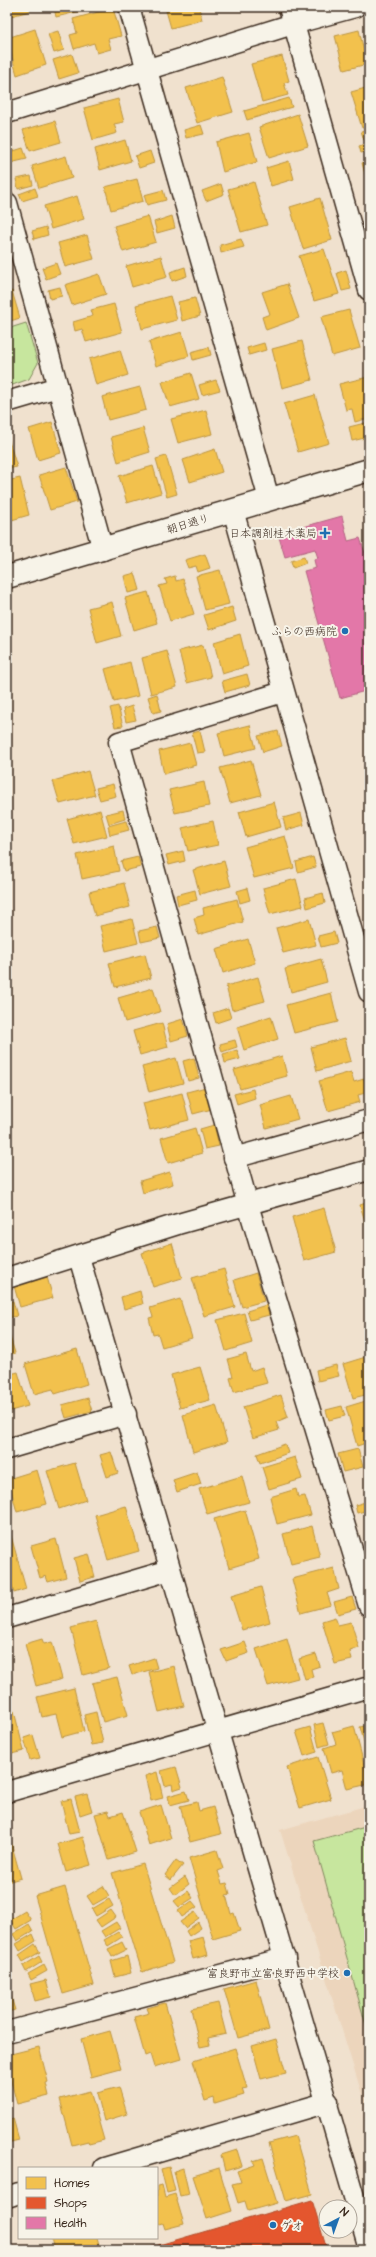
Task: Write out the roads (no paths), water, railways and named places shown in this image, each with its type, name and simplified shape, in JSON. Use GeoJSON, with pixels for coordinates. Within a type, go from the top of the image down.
{"type":"FeatureCollection","features":[{"type":"Feature","properties":{"kind":"street"},"geometry":{"type":"LineString","coordinates":[[129,7],[270,499]]}},
{"type":"Feature","properties":{"kind":"street"},"geometry":{"type":"LineString","coordinates":[[7,113],[147,70],[291,15],[355,7]]}},
{"type":"Feature","properties":{"kind":"street"},"geometry":{"type":"LineString","coordinates":[[291,15],[369,290]]}},
{"type":"Feature","properties":{"kind":"street"},"geometry":{"type":"LineString","coordinates":[[7,203],[14,255],[58,387],[102,550]]}},
{"type":"Feature","properties":{"kind":"street"},"geometry":{"type":"LineString","coordinates":[[7,402],[58,387]]}},
{"type":"Feature","properties":{"kind":"street","name":"朝日通り"},"geometry":{"type":"LineString","coordinates":[[7,577],[369,470]]}},
{"type":"Feature","properties":{"kind":"street"},"geometry":{"type":"LineString","coordinates":[[233,510],[283,692],[365,961],[369,992]]}},
{"type":"Feature","properties":{"kind":"street"},"geometry":{"type":"LineString","coordinates":[[283,692],[119,742],[234,1158],[369,1606]]}},
{"type":"Feature","properties":{"kind":"street"},"geometry":{"type":"LineString","coordinates":[[234,1158],[369,1120]]}},
{"type":"Feature","properties":{"kind":"street"},"geometry":{"type":"LineString","coordinates":[[7,1278],[79,1257],[178,1224],[369,1170]]}},
{"type":"Feature","properties":{"kind":"street"},"geometry":{"type":"LineString","coordinates":[[79,1257],[328,2102],[369,2248]]}},
{"type":"Feature","properties":{"kind":"street"},"geometry":{"type":"LineString","coordinates":[[7,1449],[126,1414]]}},
{"type":"Feature","properties":{"kind":"street"},"geometry":{"type":"LineString","coordinates":[[7,1618],[170,1570]]}},
{"type":"Feature","properties":{"kind":"street"},"geometry":{"type":"LineString","coordinates":[[7,1792],[369,1687]]}},
{"type":"Feature","properties":{"kind":"street"},"geometry":{"type":"LineString","coordinates":[[7,2032],[285,1958]]}},
{"type":"Feature","properties":{"kind":"street"},"geometry":{"type":"LineString","coordinates":[[107,2167],[328,2102]]}},
{"type":"Feature","properties":{"kind":"street"},"geometry":{"type":"LineString","coordinates":[[7,2196],[18,2193]]}},
{"type":"Feature","properties":{"kind":"place","name":"日本調剤桂木薬局"},"geometry":{"type":"Point","coordinates":[325,533]}},
{"type":"Feature","properties":{"kind":"place","name":"ふらの西病院"},"geometry":{"type":"Point","coordinates":[345,631]}},
{"type":"Feature","properties":{"kind":"place","name":"富良野市立富良野西中学校"},"geometry":{"type":"Point","coordinates":[347,1973]}},
{"type":"Feature","properties":{"kind":"place","name":"ゲオ"},"geometry":{"type":"Point","coordinates":[273,2225]}}]}
